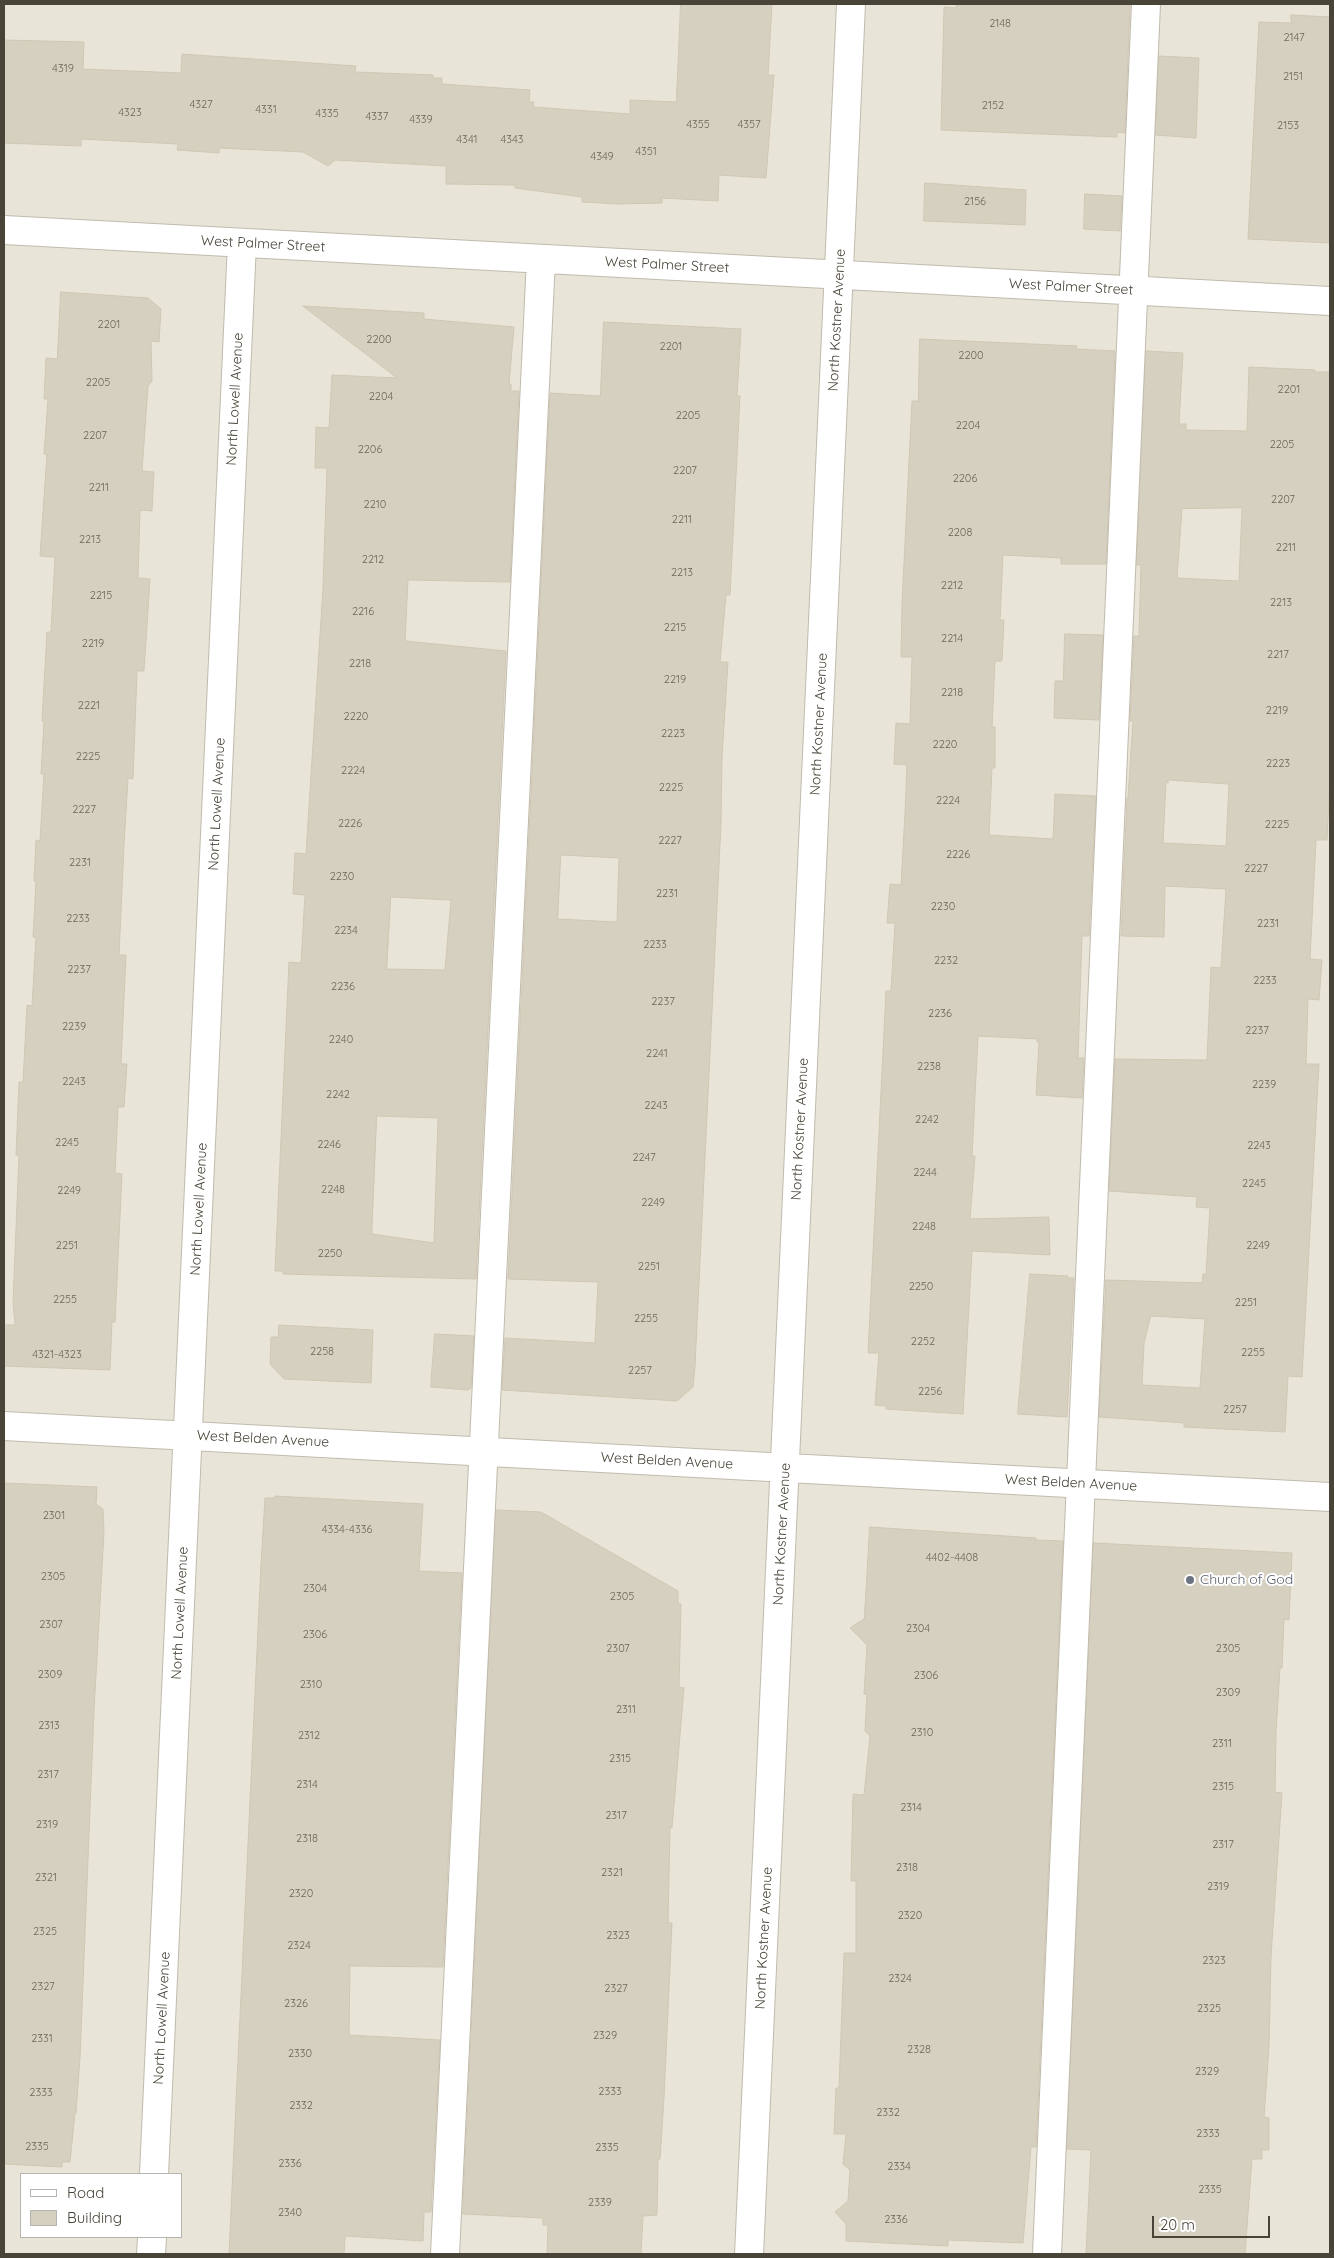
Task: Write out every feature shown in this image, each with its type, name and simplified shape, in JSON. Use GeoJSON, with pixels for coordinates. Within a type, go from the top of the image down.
{"type":"FeatureCollection","features":[{"type":"Feature","properties":{"kind":"street","name":"North Kostner Avenue"},"geometry":{"type":"LineString","coordinates":[[750,2254],[851,4]]}},
{"type":"Feature","properties":{"kind":"street"},"geometry":{"type":"LineString","coordinates":[[1047,2254],[1146,4]]}},
{"type":"Feature","properties":{"kind":"street","name":"West Palmer Street"},"geometry":{"type":"LineString","coordinates":[[4,230],[1330,301]]}},
{"type":"Feature","properties":{"kind":"street","name":"North Lowell Avenue"},"geometry":{"type":"LineString","coordinates":[[154,2173],[242,243]]}},
{"type":"Feature","properties":{"kind":"street"},"geometry":{"type":"LineString","coordinates":[[445,2254],[541,259]]}},
{"type":"Feature","properties":{"kind":"street","name":"West Belden Avenue"},"geometry":{"type":"LineString","coordinates":[[4,1426],[1330,1497]]}},
{"type":"Feature","properties":{"kind":"street"},"geometry":{"type":"LineString","coordinates":[[151,2254],[152,2238]]}},
{"type":"Feature","properties":{"kind":"shaded area"},"geometry":{"type":"Polygon","coordinates":[[[4,4],[1330,4],[1330,2254],[4,2254],[4,4]]]}},
{"type":"Feature","properties":{"kind":"building"},"geometry":{"type":"Polygon","coordinates":[[[681,4],[772,4],[768,75],[774,75],[766,178],[719,175],[718,201],[662,198],[662,203],[618,204],[582,202],[582,197],[515,188],[515,185],[446,184],[446,166],[335,160],[328,166],[303,152],[219,148],[219,153],[177,150],[178,144],[81,139],[81,146],[4,143],[4,40],[84,42],[83,69],[181,73],[182,54],[356,66],[355,72],[433,75],[433,78],[442,78],[442,84],[530,90],[529,102],[534,102],[533,107],[630,114],[630,100],[676,102],[681,4]]]}},
{"type":"Feature","properties":{"kind":"building"},"geometry":{"type":"Polygon","coordinates":[[[956,4],[1130,4],[1125,133],[1117,132],[1117,137],[941,130],[944,7],[956,8],[956,4]]]}},
{"type":"Feature","properties":{"kind":"building"},"geometry":{"type":"Polygon","coordinates":[[[1291,15],[1330,17],[1330,243],[1248,239],[1259,22],[1291,23],[1291,15]]]}},
{"type":"Feature","properties":{"kind":"building"},"geometry":{"type":"Polygon","coordinates":[[[1159,56],[1199,58],[1196,138],[1156,135],[1159,56]]]}},
{"type":"Feature","properties":{"kind":"building"},"geometry":{"type":"Polygon","coordinates":[[[925,183],[1026,190],[1025,225],[924,221],[925,183]]]}},
{"type":"Feature","properties":{"kind":"building"},"geometry":{"type":"Polygon","coordinates":[[[1085,194],[1122,196],[1120,231],[1084,229],[1085,194]]]}},
{"type":"Feature","properties":{"kind":"building"},"geometry":{"type":"Polygon","coordinates":[[[61,292],[148,298],[161,309],[159,342],[151,341],[152,381],[148,386],[142,471],[154,472],[152,511],[140,510],[138,578],[150,579],[144,671],[137,671],[133,779],[128,778],[124,845],[119,955],[126,955],[121,1064],[127,1064],[124,1107],[118,1107],[115,1173],[122,1174],[115,1322],[112,1322],[110,1370],[4,1366],[4,1325],[15,1325],[13,1302],[19,1155],[16,1155],[19,1082],[23,1082],[27,1005],[32,1006],[36,937],[33,937],[36,840],[40,841],[44,774],[41,774],[44,721],[42,721],[47,632],[51,632],[55,557],[40,556],[47,454],[44,454],[48,399],[44,399],[46,358],[57,359],[61,292]]]}},
{"type":"Feature","properties":{"kind":"building"},"geometry":{"type":"Polygon","coordinates":[[[303,306],[424,313],[424,319],[514,327],[509,384],[511,384],[511,391],[519,391],[510,582],[408,580],[405,641],[506,651],[476,1279],[283,1274],[283,1271],[275,1271],[289,962],[301,963],[305,895],[293,894],[295,853],[306,854],[323,588],[327,468],[315,468],[316,427],[329,428],[332,375],[397,378],[303,306]],[[391,897],[387,969],[445,970],[451,900],[391,897]],[[377,1116],[372,1234],[434,1243],[438,1118],[377,1116]]]}},
{"type":"Feature","properties":{"kind":"building"},"geometry":{"type":"Polygon","coordinates":[[[604,322],[741,329],[737,396],[740,396],[730,595],[726,595],[720,662],[728,662],[722,757],[721,823],[695,1366],[693,1387],[677,1401],[502,1390],[505,1338],[595,1343],[598,1282],[508,1279],[550,393],[600,396],[604,322]],[[561,855],[558,919],[617,922],[619,858],[561,855]]]}},
{"type":"Feature","properties":{"kind":"building"},"geometry":{"type":"Polygon","coordinates":[[[920,339],[1077,346],[1076,349],[1115,351],[1106,564],[1061,564],[1061,558],[1003,555],[1000,620],[1004,620],[1002,661],[995,661],[992,727],[995,727],[995,768],[992,768],[989,835],[1053,839],[1055,794],[1096,796],[1089,936],[1082,936],[1078,1058],[1084,1058],[1082,1098],[1036,1095],[1039,1042],[1037,1042],[1037,1039],[978,1036],[972,1156],[975,1156],[970,1219],[1049,1217],[1050,1255],[972,1251],[963,1414],[886,1409],[886,1406],[875,1405],[879,1353],[868,1353],[886,991],[891,991],[895,923],[887,923],[890,884],[901,885],[905,814],[907,765],[894,764],[896,723],[910,724],[912,657],[901,657],[902,604],[912,401],[918,401],[920,339]]]}},
{"type":"Feature","properties":{"kind":"building"},"geometry":{"type":"Polygon","coordinates":[[[1146,351],[1183,353],[1179,424],[1186,424],[1186,430],[1247,431],[1249,367],[1330,372],[1330,776],[1327,840],[1316,840],[1310,959],[1322,960],[1319,1000],[1308,999],[1306,1064],[1319,1064],[1302,1377],[1288,1376],[1285,1432],[1184,1427],[1184,1423],[1099,1417],[1106,1280],[1202,1283],[1203,1274],[1206,1274],[1210,1208],[1196,1207],[1197,1197],[1109,1191],[1115,1059],[1207,1060],[1211,967],[1221,968],[1226,889],[1165,886],[1164,937],[1121,936],[1127,798],[1133,721],[1130,721],[1134,636],[1139,636],[1141,565],[1137,565],[1146,351]],[[1242,508],[1182,509],[1177,578],[1239,581],[1242,508]],[[1168,780],[1168,783],[1166,782],[1163,843],[1226,846],[1229,784],[1168,780]],[[1151,1316],[1144,1343],[1142,1385],[1200,1388],[1205,1319],[1151,1316]]]}},
{"type":"Feature","properties":{"kind":"building"},"geometry":{"type":"Polygon","coordinates":[[[1065,634],[1103,635],[1099,720],[1054,718],[1055,681],[1063,681],[1065,634]]]}},
{"type":"Feature","properties":{"kind":"building"},"geometry":{"type":"Polygon","coordinates":[[[1030,1274],[1074,1278],[1067,1417],[1018,1414],[1030,1274]]]}},
{"type":"Feature","properties":{"kind":"building"},"geometry":{"type":"Polygon","coordinates":[[[279,1325],[373,1330],[371,1383],[284,1379],[270,1364],[271,1337],[278,1337],[279,1325]]]}},
{"type":"Feature","properties":{"kind":"building"},"geometry":{"type":"Polygon","coordinates":[[[435,1334],[474,1336],[471,1388],[468,1390],[431,1387],[435,1334]]]}},
{"type":"Feature","properties":{"kind":"building"},"geometry":{"type":"Polygon","coordinates":[[[4,1483],[97,1487],[96,1504],[103,1509],[104,1532],[94,1710],[80,2058],[70,2162],[62,2162],[62,2167],[4,2164],[4,1483]]]}},
{"type":"Feature","properties":{"kind":"building"},"geometry":{"type":"Polygon","coordinates":[[[275,1496],[423,1504],[419,1571],[462,1573],[443,1967],[350,1966],[349,2035],[440,2040],[431,2212],[424,2212],[423,2241],[345,2236],[344,2254],[229,2254],[265,1498],[275,1498],[275,1496]]]}},
{"type":"Feature","properties":{"kind":"building"},"geometry":{"type":"Polygon","coordinates":[[[496,1510],[541,1512],[678,1591],[678,1604],[681,1604],[679,1687],[684,1688],[672,1828],[670,1827],[668,1923],[672,1923],[664,2098],[660,2159],[658,2159],[657,2215],[643,2216],[641,2254],[547,2254],[548,2225],[543,2225],[543,2218],[463,2214],[496,1510]]]}},
{"type":"Feature","properties":{"kind":"building"},"geometry":{"type":"Polygon","coordinates":[[[870,1527],[1063,1541],[1036,2147],[1031,2147],[1023,2243],[948,2240],[948,2246],[846,2241],[846,2224],[835,2212],[848,2201],[850,2170],[843,2164],[846,2134],[834,2134],[836,2088],[839,2088],[844,1953],[856,1953],[856,1881],[851,1881],[853,1794],[864,1795],[870,1736],[865,1731],[867,1694],[864,1694],[867,1645],[850,1628],[864,1619],[870,1527]]]}},
{"type":"Feature","properties":{"kind":"building"},"geometry":{"type":"Polygon","coordinates":[[[1094,1543],[1292,1553],[1289,1620],[1284,1619],[1276,1732],[1275,1792],[1282,1793],[1271,1957],[1269,2047],[1264,2117],[1269,2118],[1269,2150],[1262,2150],[1262,2159],[1252,2159],[1245,2254],[1086,2254],[1091,2150],[1067,2149],[1094,1543]]]}},
{"type":"Feature","properties":{"kind":"place","name":"Church of God"},"geometry":{"type":"Point","coordinates":[1190,1580]}}]}
